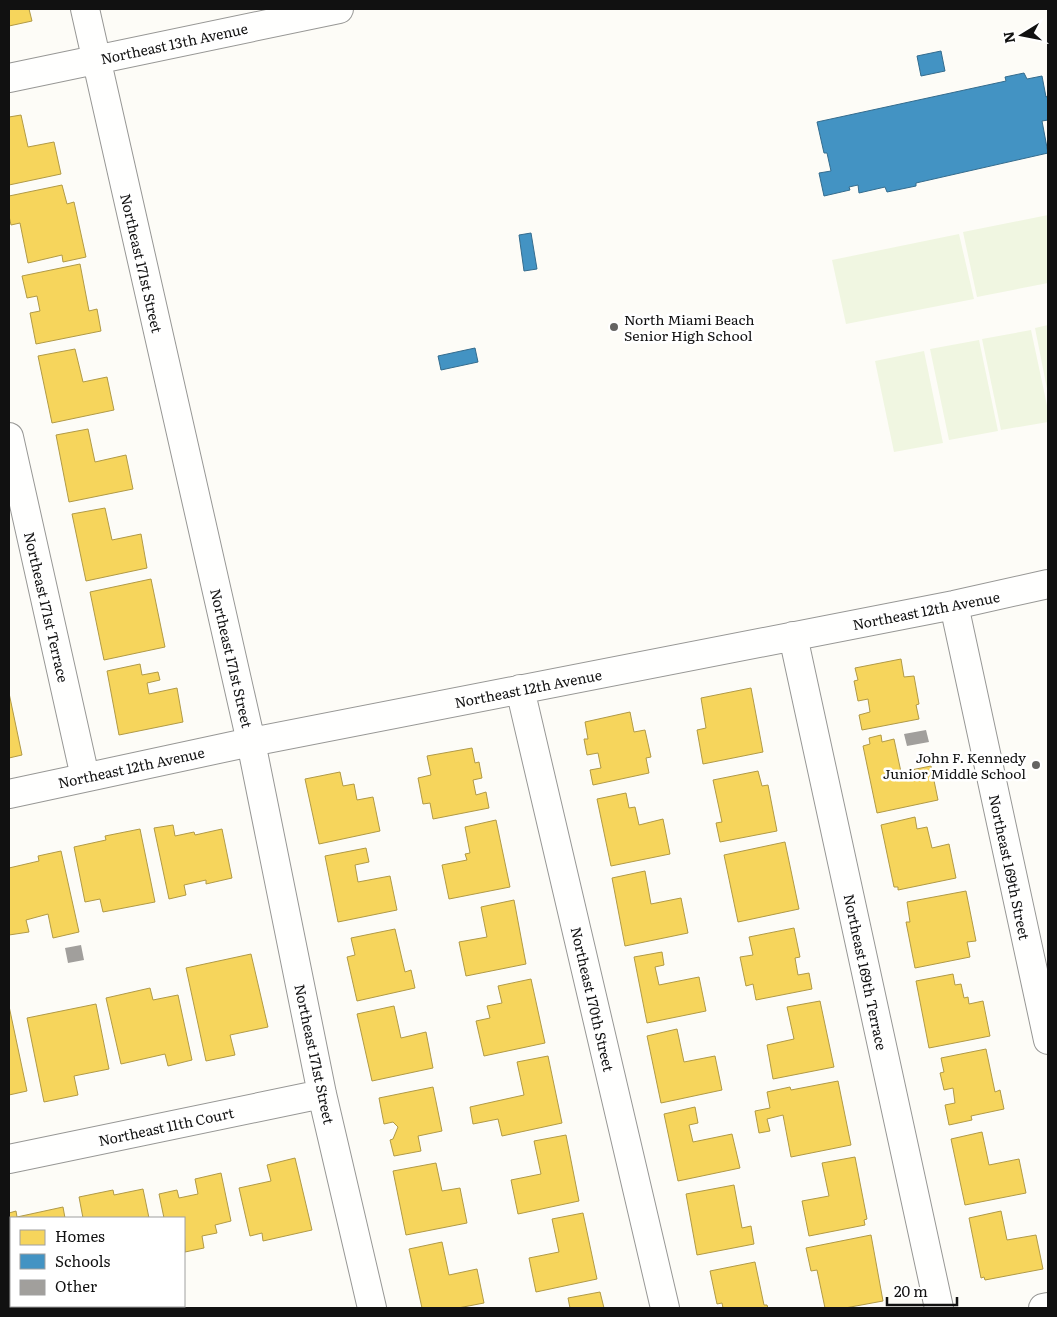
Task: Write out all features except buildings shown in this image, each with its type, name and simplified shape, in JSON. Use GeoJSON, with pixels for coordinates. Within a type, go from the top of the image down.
{"type":"FeatureCollection","features":[{"type":"Feature","properties":{"kind":"street","name":"Northeast 171st Street"},"geometry":{"type":"LineString","coordinates":[[85,9],[251,742],[322,1094],[372,1308]]}},
{"type":"Feature","properties":{"kind":"street","name":"Northeast 13th Avenue"},"geometry":{"type":"LineString","coordinates":[[9,78],[339,9]]}},
{"type":"Feature","properties":{"kind":"street","name":"Northeast 171st Terrace"},"geometry":{"type":"LineString","coordinates":[[9,437],[85,777]]}},
{"type":"Feature","properties":{"kind":"street","name":"Northeast 12th Avenue"},"geometry":{"type":"LineString","coordinates":[[9,794],[251,742],[954,605],[1048,584]]}},
{"type":"Feature","properties":{"kind":"street","name":"Northeast 169th Street"},"geometry":{"type":"LineString","coordinates":[[954,605],[1048,1040]]}},
{"type":"Feature","properties":{"kind":"street","name":"Northeast 169th Terrace"},"geometry":{"type":"LineString","coordinates":[[793,636],[939,1308]]}},
{"type":"Feature","properties":{"kind":"street","name":"Northeast 170th Street"},"geometry":{"type":"LineString","coordinates":[[520,689],[665,1308]]}},
{"type":"Feature","properties":{"kind":"street","name":"Northeast 11th Court"},"geometry":{"type":"LineString","coordinates":[[9,1159],[322,1094]]}},
{"type":"Feature","properties":{"kind":"street"},"geometry":{"type":"LineString","coordinates":[[1043,1308],[1048,1307]]}},
{"type":"Feature","properties":{"kind":"green space"},"geometry":{"type":"Polygon","coordinates":[[[1048,215],[1048,283],[977,297],[963,232],[1048,215]]]}},
{"type":"Feature","properties":{"kind":"green space"},"geometry":{"type":"Polygon","coordinates":[[[959,234],[974,299],[846,324],[832,260],[959,234]]]}},
{"type":"Feature","properties":{"kind":"green space"},"geometry":{"type":"Polygon","coordinates":[[[1048,325],[1048,394],[1035,328],[1048,325]]]}},
{"type":"Feature","properties":{"kind":"green space"},"geometry":{"type":"Polygon","coordinates":[[[1031,330],[1048,410],[1048,422],[1001,430],[982,339],[1031,330]]]}},
{"type":"Feature","properties":{"kind":"green space"},"geometry":{"type":"Polygon","coordinates":[[[979,340],[998,431],[949,440],[930,349],[979,340]]]}},
{"type":"Feature","properties":{"kind":"green space"},"geometry":{"type":"Polygon","coordinates":[[[924,351],[943,443],[894,452],[875,361],[924,351]]]}},
{"type":"Feature","properties":{"kind":"place","name":"North Miami Beach Senior High School"},"geometry":{"type":"Point","coordinates":[614,327]}},
{"type":"Feature","properties":{"kind":"place","name":"John F. Kennedy Junior Middle School"},"geometry":{"type":"Point","coordinates":[1036,765]}}]}
